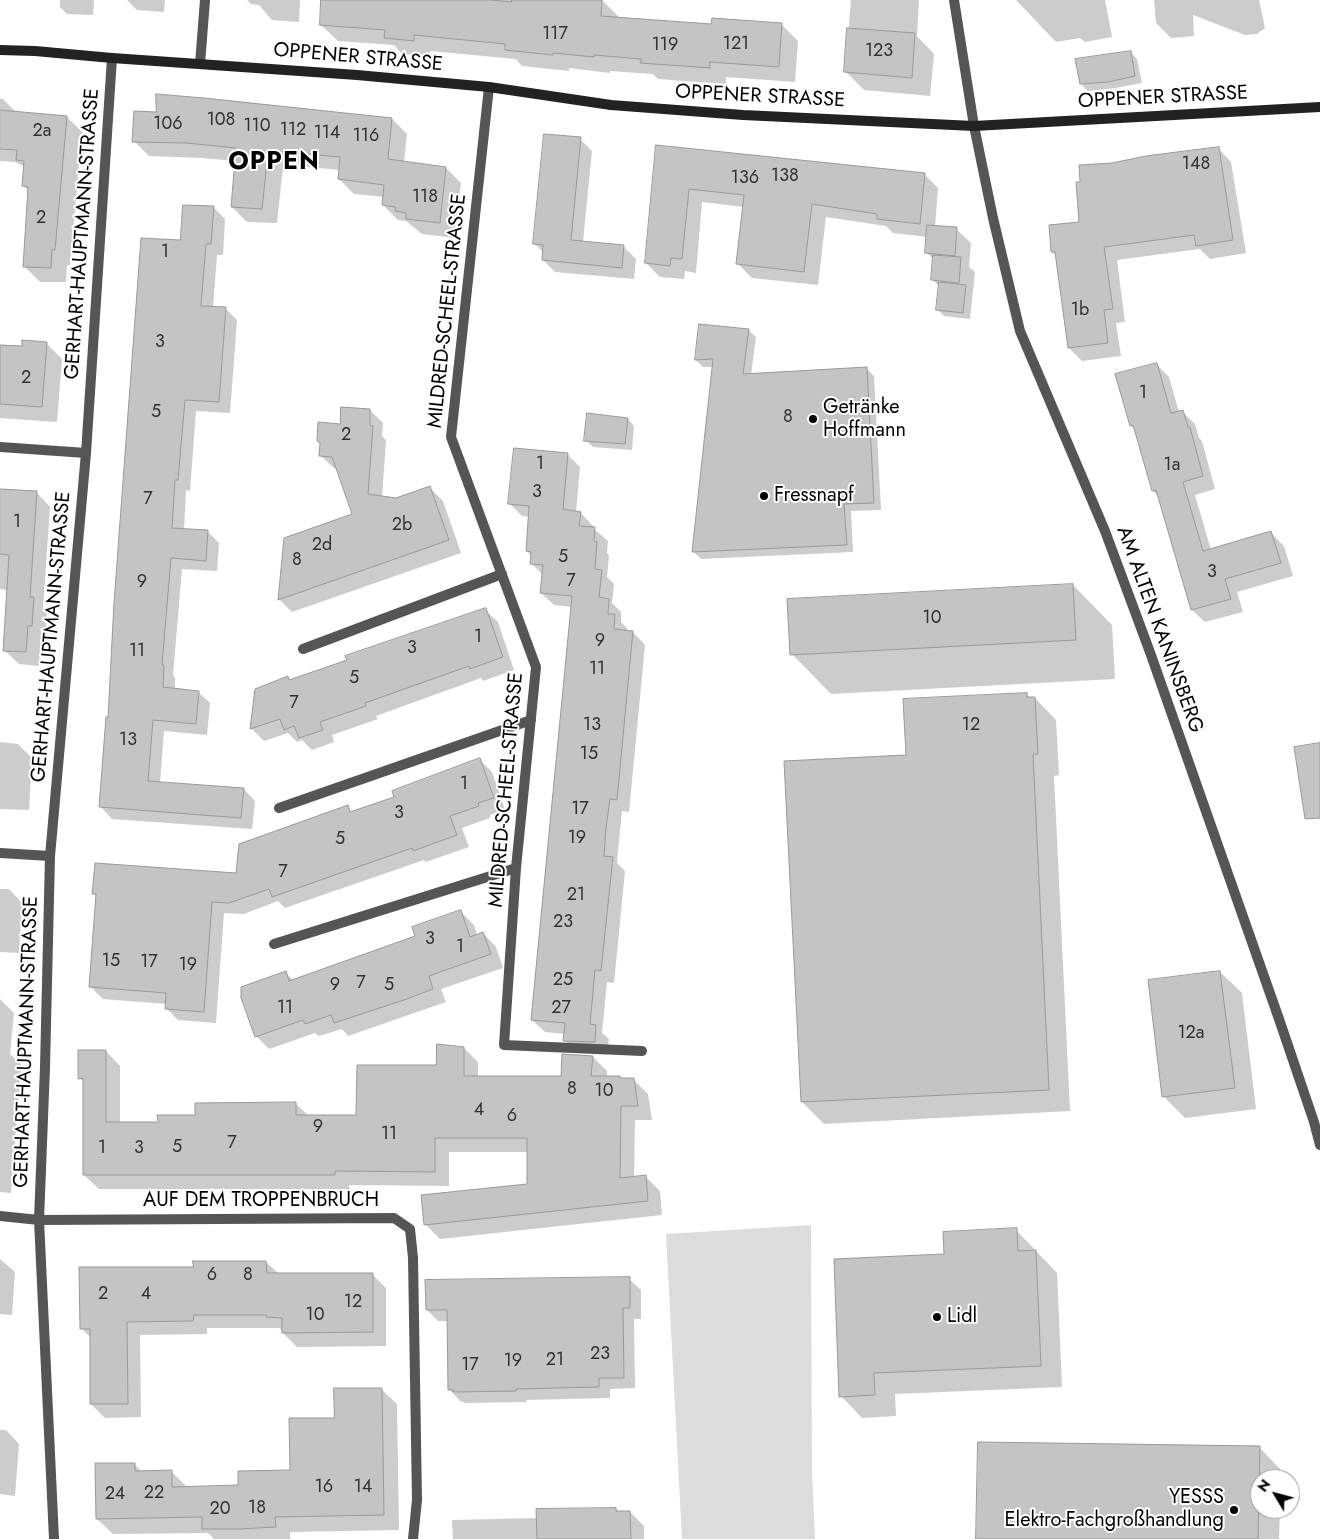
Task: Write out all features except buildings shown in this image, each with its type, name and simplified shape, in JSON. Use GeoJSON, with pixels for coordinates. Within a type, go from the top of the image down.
{"type":"FeatureCollection","features":[{"type":"Feature","properties":{"kind":"street"},"geometry":{"type":"LineString","coordinates":[[200,64],[205,0]]}},
{"type":"Feature","properties":{"kind":"street","name":"AM ALTEN KANINSBERG"},"geometry":{"type":"LineString","coordinates":[[954,0],[974,126],[992,218],[1020,331],[1105,531],[1279,1019],[1320,1145]]}},
{"type":"Feature","properties":{"kind":"street","name":"OPPENER STRASSE"},"geometry":{"type":"LineString","coordinates":[[0,50],[358,75],[489,87],[611,105],[743,115],[974,126],[1320,106]]}},
{"type":"Feature","properties":{"kind":"street","name":"GERHART-HAUPTMANN-STRASSE"},"geometry":{"type":"LineString","coordinates":[[54,1539],[39,1220],[50,856],[86,454],[112,58]]}},
{"type":"Feature","properties":{"kind":"street","name":"MILDRED-SCHEEL-STRASSE"},"geometry":{"type":"LineString","coordinates":[[489,87],[451,438],[536,667],[516,868],[504,1045],[642,1051]]}},
{"type":"Feature","properties":{"kind":"street"},"geometry":{"type":"LineString","coordinates":[[0,447],[86,454]]}},
{"type":"Feature","properties":{"kind":"street"},"geometry":{"type":"LineString","coordinates":[[303,648],[502,574]]}},
{"type":"Feature","properties":{"kind":"street"},"geometry":{"type":"LineString","coordinates":[[279,808],[531,720]]}},
{"type":"Feature","properties":{"kind":"street"},"geometry":{"type":"LineString","coordinates":[[0,853],[50,856]]}},
{"type":"Feature","properties":{"kind":"street"},"geometry":{"type":"LineString","coordinates":[[274,944],[516,868]]}},
{"type":"Feature","properties":{"kind":"street","name":"GERHART-HAUPTMANN-STRASSE"},"geometry":{"type":"LineString","coordinates":[[0,1216],[39,1220]]}},
{"type":"Feature","properties":{"kind":"street","name":"AUF DEM TROPPENBRUCH"},"geometry":{"type":"LineString","coordinates":[[39,1220],[394,1218],[410,1229],[413,1258],[416,1500],[413,1539]]}},
{"type":"Feature","properties":{"kind":"shaded area"},"geometry":{"type":"Polygon","coordinates":[[[811,1225],[812,1470],[815,1539],[682,1539],[666,1234],[811,1225]]]}},
{"type":"Feature","properties":{"kind":"place","name":"Getränke Hoffmann"},"geometry":{"type":"Point","coordinates":[813,419]}},
{"type":"Feature","properties":{"kind":"place","name":"Fressnapf"},"geometry":{"type":"Point","coordinates":[764,496]}},
{"type":"Feature","properties":{"kind":"place","name":"Lidl"},"geometry":{"type":"Point","coordinates":[937,1317]}},
{"type":"Feature","properties":{"kind":"place","name":"YESSS Elektro-Fachgroßhandlung"},"geometry":{"type":"Point","coordinates":[1234,1510]}},
{"type":"Feature","properties":{"kind":"district","name":"OPPEN"},"geometry":{"type":"Point","coordinates":[274,163]}}]}
